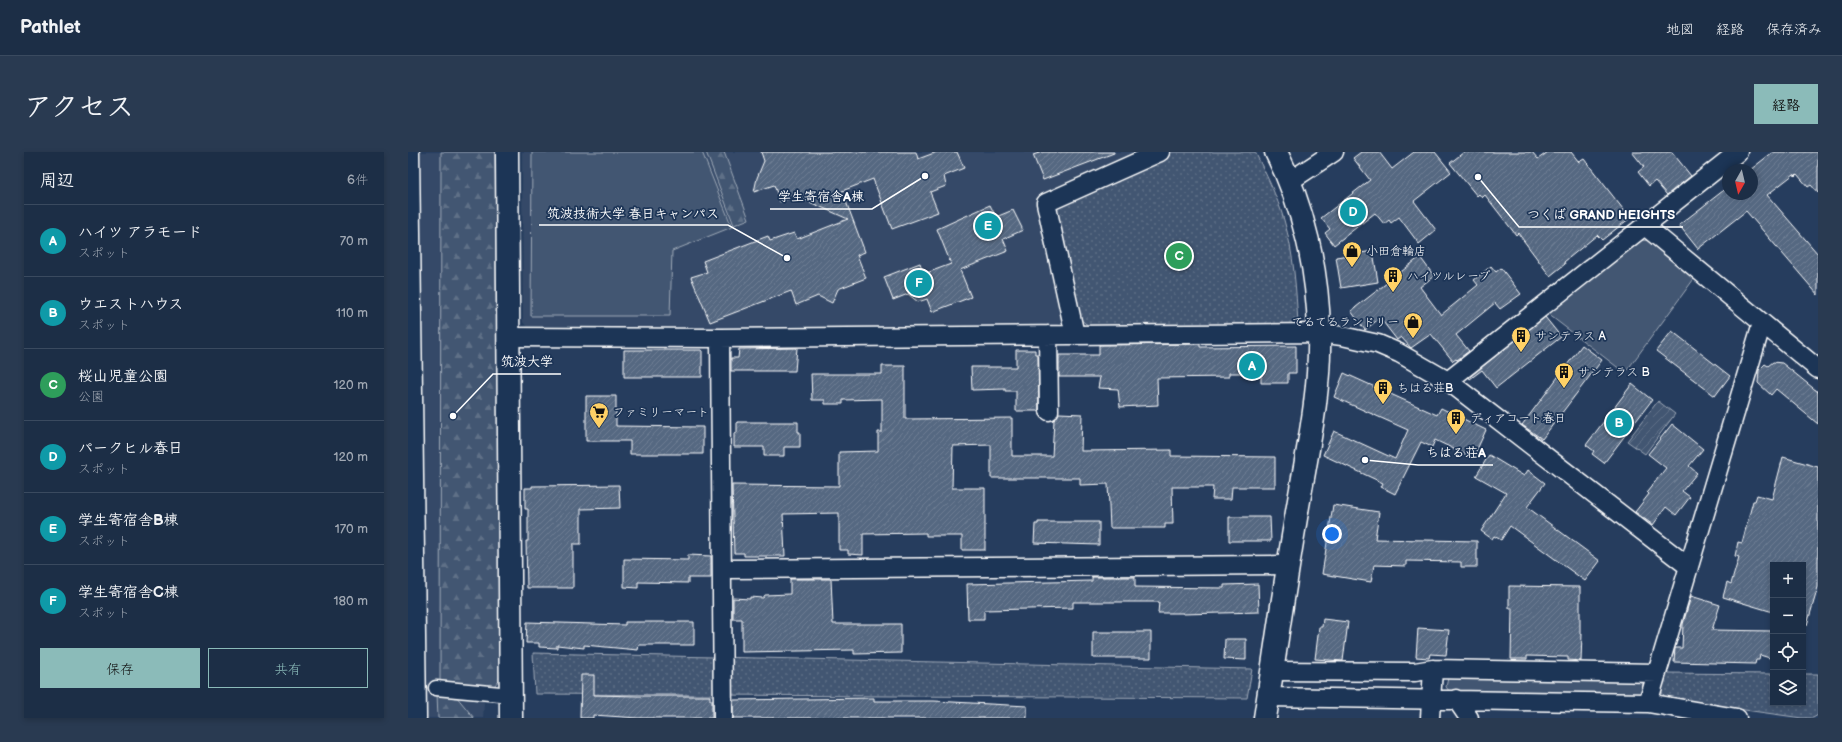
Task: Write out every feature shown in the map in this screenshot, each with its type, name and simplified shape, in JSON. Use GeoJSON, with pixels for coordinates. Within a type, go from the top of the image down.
{"type":"FeatureCollection","features":[{"type":"Feature","properties":{"kind":"street"},"geometry":{"type":"LineString","coordinates":[[408,152],[415,718]]}},
{"type":"Feature","properties":{"kind":"street"},"geometry":{"type":"LineString","coordinates":[[507,152],[510,718]]}},
{"type":"Feature","properties":{"kind":"street"},"geometry":{"type":"LineString","coordinates":[[1075,335],[1046,203],[1160,152]]}},
{"type":"Feature","properties":{"kind":"street"},"geometry":{"type":"LineString","coordinates":[[1276,152],[1290,181],[1308,240],[1315,275],[1320,333],[1315,393],[1267,708],[1432,699],[1648,703],[1737,718]]}},
{"type":"Feature","properties":{"kind":"street"},"geometry":{"type":"LineString","coordinates":[[1290,181],[1334,152]]}},
{"type":"Feature","properties":{"kind":"street"},"geometry":{"type":"LineString","coordinates":[[1448,381],[1738,152]]}},
{"type":"Feature","properties":{"kind":"street"},"geometry":{"type":"LineString","coordinates":[[1644,226],[1818,368]]}},
{"type":"Feature","properties":{"kind":"street"},"geometry":{"type":"LineString","coordinates":[[1648,703],[1762,323]]}},
{"type":"Feature","properties":{"kind":"street"},"geometry":{"type":"LineString","coordinates":[[508,337],[720,338],[1320,333],[1342,336],[1378,344],[1400,353],[1448,381],[1689,567]]}},
{"type":"Feature","properties":{"kind":"street"},"geometry":{"type":"LineString","coordinates":[[1048,335],[1049,411]]}},
{"type":"Feature","properties":{"kind":"street"},"geometry":{"type":"LineString","coordinates":[[720,338],[723,718]]}},
{"type":"Feature","properties":{"kind":"street"},"geometry":{"type":"LineString","coordinates":[[722,569],[1288,566]]}},
{"type":"Feature","properties":{"kind":"street"},"geometry":{"type":"LineString","coordinates":[[1273,671],[1415,672],[1433,668],[1657,673]]}},
{"type":"Feature","properties":{"kind":"street"},"geometry":{"type":"LineString","coordinates":[[1430,718],[1433,668]]}},
{"type":"Feature","properties":{"kind":"street"},"geometry":{"type":"LineString","coordinates":[[436,688],[511,695]]}},
{"type":"Feature","properties":{"kind":"street"},"geometry":{"type":"LineString","coordinates":[[1456,700],[1469,718]]}},
{"type":"Feature","properties":{"kind":"shaded area"},"geometry":{"type":"Polygon","coordinates":[[[408,152],[495,152],[494,686],[485,689],[483,718],[408,718],[408,152]]]}},
{"type":"Feature","properties":{"kind":"shaded area"},"geometry":{"type":"Polygon","coordinates":[[[522,152],[1146,152],[1058,192],[1036,199],[1066,317],[1057,326],[529,330],[523,322],[522,152]]]}},
{"type":"Feature","properties":{"kind":"green space"},"geometry":{"type":"Polygon","coordinates":[[[441,152],[495,152],[500,679],[494,686],[485,689],[440,685],[441,152]]]}},
{"type":"Feature","properties":{"kind":"green space"},"geometry":{"type":"Polygon","coordinates":[[[532,152],[702,152],[732,227],[672,251],[670,316],[531,316],[532,152]]]}},
{"type":"Feature","properties":{"kind":"green space"},"geometry":{"type":"Polygon","coordinates":[[[706,152],[724,152],[749,219],[734,225],[706,152]]]}},
{"type":"Feature","properties":{"kind":"green space"},"geometry":{"type":"Polygon","coordinates":[[[1173,152],[1255,152],[1275,194],[1287,233],[1294,272],[1298,324],[1089,326],[1081,320],[1056,211],[1059,203],[1173,152]]]}},
{"type":"Feature","properties":{"kind":"green space"},"geometry":{"type":"Polygon","coordinates":[[[1640,240],[1652,241],[1696,276],[1625,373],[1548,314],[1640,240]]]}},
{"type":"Feature","properties":{"kind":"green space"},"geometry":{"type":"Polygon","coordinates":[[[1658,401],[1675,414],[1645,454],[1627,441],[1658,401]]]}},
{"type":"Feature","properties":{"kind":"green space"},"geometry":{"type":"Polygon","coordinates":[[[533,653],[1252,669],[1247,698],[535,694],[533,653]]]}},
{"type":"Feature","properties":{"kind":"green space"},"geometry":{"type":"Polygon","coordinates":[[[1665,673],[1770,674],[1770,706],[1806,706],[1806,674],[1818,674],[1818,715],[1813,718],[1802,718],[1666,699],[1660,689],[1665,673]]]}},
{"type":"Feature","properties":{"kind":"green space"},"geometry":{"type":"Polygon","coordinates":[[[1448,678],[1639,680],[1643,688],[1636,695],[1450,692],[1446,687],[1448,678]]]}},
{"type":"Feature","properties":{"kind":"green space"},"geometry":{"type":"Polygon","coordinates":[[[437,694],[456,696],[474,718],[438,718],[437,694]]]}},
{"type":"Feature","properties":{"kind":"building"},"geometry":{"type":"Polygon","coordinates":[[[761,152],[916,152],[918,159],[937,152],[957,152],[964,168],[944,176],[946,186],[930,192],[938,212],[892,229],[873,179],[842,191],[865,252],[857,255],[866,278],[838,289],[832,303],[818,296],[796,305],[791,291],[710,322],[691,277],[707,272],[703,261],[768,236],[770,241],[794,233],[797,239],[848,219],[796,196],[780,202],[774,185],[754,192],[757,178],[764,161],[761,152]]]}},
{"type":"Feature","properties":{"kind":"building"},"geometry":{"type":"Polygon","coordinates":[[[1042,152],[1114,153],[1043,180],[1033,155],[1042,152]]]}},
{"type":"Feature","properties":{"kind":"building"},"geometry":{"type":"Polygon","coordinates":[[[1361,152],[1379,152],[1392,169],[1414,152],[1435,152],[1451,172],[1414,201],[1436,230],[1419,244],[1399,217],[1391,223],[1389,220],[1384,224],[1375,213],[1334,245],[1325,233],[1330,229],[1321,218],[1370,180],[1353,158],[1361,152]]]}},
{"type":"Feature","properties":{"kind":"building"},"geometry":{"type":"Polygon","coordinates":[[[1464,152],[1532,152],[1538,159],[1548,152],[1571,152],[1579,162],[1584,159],[1630,218],[1602,240],[1597,235],[1564,262],[1565,264],[1550,276],[1518,233],[1516,235],[1485,195],[1482,198],[1479,194],[1477,196],[1450,163],[1464,152]]]}},
{"type":"Feature","properties":{"kind":"building"},"geometry":{"type":"Polygon","coordinates":[[[1632,152],[1672,152],[1691,176],[1667,195],[1655,181],[1649,186],[1638,172],[1644,167],[1632,152]]]}},
{"type":"Feature","properties":{"kind":"building"},"geometry":{"type":"Polygon","coordinates":[[[1773,152],[1818,152],[1818,193],[1811,185],[1808,187],[1797,174],[1795,176],[1794,174],[1767,195],[1818,254],[1818,295],[1746,211],[1698,249],[1679,225],[1722,192],[1722,200],[1758,200],[1758,164],[1773,152]]]}},
{"type":"Feature","properties":{"kind":"building"},"geometry":{"type":"Polygon","coordinates":[[[990,205],[996,217],[1013,210],[1023,230],[1003,239],[1008,251],[960,270],[971,297],[932,312],[927,299],[918,302],[908,294],[893,300],[884,277],[920,263],[924,274],[951,264],[937,229],[990,205]]]}},
{"type":"Feature","properties":{"kind":"building"},"geometry":{"type":"Polygon","coordinates":[[[1373,251],[1378,282],[1341,288],[1336,257],[1373,251]]]}},
{"type":"Feature","properties":{"kind":"building"},"geometry":{"type":"Polygon","coordinates":[[[1420,257],[1434,276],[1420,287],[1441,315],[1478,285],[1474,280],[1491,266],[1496,272],[1501,268],[1521,294],[1500,309],[1495,303],[1456,335],[1469,351],[1457,360],[1456,359],[1453,361],[1431,334],[1411,348],[1401,337],[1397,340],[1380,318],[1365,330],[1351,311],[1420,257]]]}},
{"type":"Feature","properties":{"kind":"building","name":"サンテラス A"},"geometry":{"type":"Polygon","coordinates":[[[1545,317],[1561,337],[1496,388],[1482,370],[1470,379],[1469,377],[1545,317]]]}},
{"type":"Feature","properties":{"kind":"building"},"geometry":{"type":"Polygon","coordinates":[[[1672,331],[1730,376],[1715,396],[1656,351],[1672,331]]]}},
{"type":"Feature","properties":{"kind":"building"},"geometry":{"type":"Polygon","coordinates":[[[1200,344],[1200,347],[1296,346],[1296,373],[1288,373],[1288,383],[1261,383],[1261,373],[1229,373],[1229,377],[1157,378],[1158,405],[1120,407],[1118,389],[1098,388],[1100,377],[1059,377],[1059,355],[1099,355],[1099,345],[1200,344]]]}},
{"type":"Feature","properties":{"kind":"building","name":"サンテラス B"},"geometry":{"type":"Polygon","coordinates":[[[1582,345],[1602,360],[1542,439],[1522,425],[1582,345]]]}},
{"type":"Feature","properties":{"kind":"building"},"geometry":{"type":"Polygon","coordinates":[[[797,348],[795,371],[731,371],[731,358],[738,358],[739,349],[797,348]]]}},
{"type":"Feature","properties":{"kind":"building"},"geometry":{"type":"Polygon","coordinates":[[[624,350],[702,350],[702,377],[624,377],[624,350]]]}},
{"type":"Feature","properties":{"kind":"building"},"geometry":{"type":"Polygon","coordinates":[[[1016,350],[1035,350],[1035,354],[1038,354],[1039,411],[1016,411],[1016,391],[1005,391],[1005,389],[972,390],[971,367],[1016,367],[1016,350]]]}},
{"type":"Feature","properties":{"kind":"building"},"geometry":{"type":"Polygon","coordinates":[[[1773,362],[1782,363],[1818,392],[1818,424],[1776,389],[1771,395],[1758,383],[1759,370],[1765,364],[1768,366],[1773,362]]]}},
{"type":"Feature","properties":{"kind":"building"},"geometry":{"type":"Polygon","coordinates":[[[882,366],[905,366],[905,419],[1012,418],[1012,456],[1052,456],[1054,420],[1059,413],[1082,414],[1081,451],[1171,450],[1171,456],[1275,457],[1275,487],[1232,487],[1231,499],[1212,499],[1213,487],[1172,487],[1173,524],[1165,524],[1165,528],[1110,528],[1108,484],[1080,485],[1080,478],[991,478],[991,445],[953,446],[952,488],[985,488],[985,550],[962,550],[962,536],[926,536],[926,533],[863,534],[863,555],[848,554],[848,550],[839,550],[839,513],[783,514],[785,556],[744,556],[744,553],[734,553],[732,485],[839,486],[839,452],[878,451],[878,432],[882,432],[882,399],[843,400],[843,404],[825,404],[825,400],[812,400],[811,374],[882,374],[882,366]]]}},
{"type":"Feature","properties":{"kind":"building"},"geometry":{"type":"Polygon","coordinates":[[[1344,373],[1437,415],[1441,408],[1486,430],[1473,458],[1435,440],[1432,447],[1421,442],[1395,494],[1381,487],[1383,483],[1323,455],[1334,431],[1395,459],[1408,430],[1334,397],[1344,373]]]}},
{"type":"Feature","properties":{"kind":"building"},"geometry":{"type":"Polygon","coordinates":[[[1632,384],[1652,400],[1604,463],[1592,454],[1594,451],[1586,445],[1632,384]]]}},
{"type":"Feature","properties":{"kind":"building"},"geometry":{"type":"Polygon","coordinates":[[[586,396],[616,396],[616,426],[703,427],[703,454],[630,454],[630,441],[586,441],[586,396]]]}},
{"type":"Feature","properties":{"kind":"building"},"geometry":{"type":"Polygon","coordinates":[[[737,422],[798,422],[800,447],[784,447],[784,456],[764,456],[764,447],[734,447],[734,433],[737,433],[737,422]]]}},
{"type":"Feature","properties":{"kind":"building"},"geometry":{"type":"Polygon","coordinates":[[[1672,424],[1703,449],[1689,466],[1697,473],[1682,491],[1690,497],[1676,515],[1666,507],[1653,525],[1635,512],[1649,494],[1647,492],[1666,468],[1648,454],[1672,424]]]}},
{"type":"Feature","properties":{"kind":"building"},"geometry":{"type":"Polygon","coordinates":[[[1489,455],[1524,476],[1528,470],[1545,483],[1527,507],[1600,561],[1585,581],[1510,526],[1501,540],[1494,536],[1492,539],[1481,531],[1506,493],[1476,476],[1489,455]]]}},
{"type":"Feature","properties":{"kind":"building"},"geometry":{"type":"Polygon","coordinates":[[[1783,457],[1818,467],[1818,587],[1807,625],[1806,562],[1770,562],[1770,611],[1723,597],[1727,582],[1731,584],[1739,557],[1735,556],[1738,542],[1742,543],[1753,501],[1755,501],[1757,495],[1772,499],[1783,457]]]}},
{"type":"Feature","properties":{"kind":"building"},"geometry":{"type":"Polygon","coordinates":[[[619,485],[620,508],[581,509],[581,544],[573,544],[573,588],[527,588],[526,541],[528,541],[528,509],[525,509],[525,488],[532,488],[532,486],[619,485]]]}},
{"type":"Feature","properties":{"kind":"building"},"geometry":{"type":"Polygon","coordinates":[[[1333,505],[1379,512],[1375,539],[1477,541],[1477,567],[1461,567],[1461,562],[1406,561],[1406,566],[1374,565],[1371,582],[1322,574],[1333,505]]]}},
{"type":"Feature","properties":{"kind":"building"},"geometry":{"type":"Polygon","coordinates":[[[1229,517],[1270,517],[1271,541],[1229,541],[1229,517]]]}},
{"type":"Feature","properties":{"kind":"building"},"geometry":{"type":"Polygon","coordinates":[[[1038,522],[1099,522],[1099,545],[1034,543],[1035,524],[1038,524],[1038,522]]]}},
{"type":"Feature","properties":{"kind":"building"},"geometry":{"type":"Polygon","coordinates":[[[688,555],[711,556],[711,578],[688,578],[688,583],[638,582],[638,588],[624,587],[624,559],[688,560],[688,555]]]}},
{"type":"Feature","properties":{"kind":"building"},"geometry":{"type":"Polygon","coordinates":[[[1092,577],[1135,577],[1135,587],[1224,588],[1224,585],[1258,584],[1259,612],[1183,614],[1158,613],[1159,602],[1073,602],[1073,608],[984,610],[984,619],[968,619],[967,584],[1092,581],[1092,577]]]}},
{"type":"Feature","properties":{"kind":"building"},"geometry":{"type":"Polygon","coordinates":[[[790,579],[831,579],[833,624],[901,624],[901,653],[854,654],[854,650],[742,652],[742,619],[733,619],[733,598],[750,599],[750,597],[763,598],[765,595],[790,594],[790,579]]]}},
{"type":"Feature","properties":{"kind":"building"},"geometry":{"type":"Polygon","coordinates":[[[1509,586],[1580,587],[1580,634],[1582,634],[1581,661],[1568,660],[1568,657],[1527,656],[1527,659],[1511,659],[1512,608],[1509,608],[1509,586]]]}},
{"type":"Feature","properties":{"kind":"building"},"geometry":{"type":"Polygon","coordinates":[[[1691,596],[1720,605],[1712,630],[1770,631],[1770,658],[1760,655],[1759,660],[1756,660],[1755,664],[1674,662],[1675,648],[1682,648],[1683,624],[1691,596]]]}},
{"type":"Feature","properties":{"kind":"building"},"geometry":{"type":"Polygon","coordinates":[[[1323,619],[1348,622],[1343,661],[1315,659],[1319,627],[1322,627],[1323,619]]]}},
{"type":"Feature","properties":{"kind":"building"},"geometry":{"type":"Polygon","coordinates":[[[527,622],[625,625],[625,622],[694,622],[694,645],[639,645],[638,650],[584,645],[584,648],[557,645],[557,648],[539,647],[539,643],[526,643],[527,622]]]}},
{"type":"Feature","properties":{"kind":"building"},"geometry":{"type":"Polygon","coordinates":[[[1418,628],[1449,630],[1446,655],[1430,654],[1429,658],[1416,657],[1418,628]]]}},
{"type":"Feature","properties":{"kind":"building"},"geometry":{"type":"Polygon","coordinates":[[[1093,632],[1151,632],[1151,658],[1093,658],[1093,632]]]}},
{"type":"Feature","properties":{"kind":"building"},"geometry":{"type":"Polygon","coordinates":[[[1225,639],[1246,639],[1246,660],[1224,659],[1225,639]]]}},
{"type":"Feature","properties":{"kind":"building"},"geometry":{"type":"Polygon","coordinates":[[[581,675],[594,675],[594,695],[710,696],[710,700],[712,700],[712,718],[638,718],[593,715],[593,718],[580,718],[581,675]]]}},
{"type":"Feature","properties":{"kind":"building"},"geometry":{"type":"Polygon","coordinates":[[[874,698],[874,701],[934,701],[1027,706],[1027,718],[733,718],[733,700],[874,698]]]}},
{"type":"Feature","properties":{"kind":"place","name":"学生寄宿舎A棟"},"geometry":{"type":"Point","coordinates":[925,176]}},
{"type":"Feature","properties":{"kind":"place","name":"つくば GRAND HEIGHTS"},"geometry":{"type":"Point","coordinates":[1478,177]}},
{"type":"Feature","properties":{"kind":"place","name":"パークヒル春日"},"geometry":{"type":"Point","coordinates":[1353,212]}},
{"type":"Feature","properties":{"kind":"place","name":"学生寄宿舎B棟"},"geometry":{"type":"Point","coordinates":[988,226]}},
{"type":"Feature","properties":{"kind":"place","name":"桜山児童公園"},"geometry":{"type":"Point","coordinates":[1179,256]}},
{"type":"Feature","properties":{"kind":"place","name":"筑波技術大学 春日キャンパス"},"geometry":{"type":"Point","coordinates":[787,258]}},
{"type":"Feature","properties":{"kind":"place","name":"小田倉輪店"},"geometry":{"type":"Point","coordinates":[1352,268]}},
{"type":"Feature","properties":{"kind":"place","name":"学生寄宿舎C棟"},"geometry":{"type":"Point","coordinates":[919,283]}},
{"type":"Feature","properties":{"kind":"place","name":"ハイツルレーブ"},"geometry":{"type":"Point","coordinates":[1393,293]}},
{"type":"Feature","properties":{"kind":"place","name":"てるてるランドリー"},"geometry":{"type":"Point","coordinates":[1413,339]}},
{"type":"Feature","properties":{"kind":"place","name":"サンテラス A"},"geometry":{"type":"Point","coordinates":[1521,353]}},
{"type":"Feature","properties":{"kind":"place","name":"ハイツ アラモード"},"geometry":{"type":"Point","coordinates":[1252,366]}},
{"type":"Feature","properties":{"kind":"place","name":"サンテラス B"},"geometry":{"type":"Point","coordinates":[1564,389]}},
{"type":"Feature","properties":{"kind":"place","name":"ちはる荘B"},"geometry":{"type":"Point","coordinates":[1383,405]}},
{"type":"Feature","properties":{"kind":"place","name":"筑波大学"},"geometry":{"type":"Point","coordinates":[453,416]}},
{"type":"Feature","properties":{"kind":"place","name":"ウエストハウス"},"geometry":{"type":"Point","coordinates":[1619,423]}},
{"type":"Feature","properties":{"kind":"place","name":"ファミリーマート"},"geometry":{"type":"Point","coordinates":[599,429]}},
{"type":"Feature","properties":{"kind":"place","name":"ディアコート春日"},"geometry":{"type":"Point","coordinates":[1456,435]}},
{"type":"Feature","properties":{"kind":"place","name":"ちはる荘A"},"geometry":{"type":"Point","coordinates":[1365,460]}}]}
